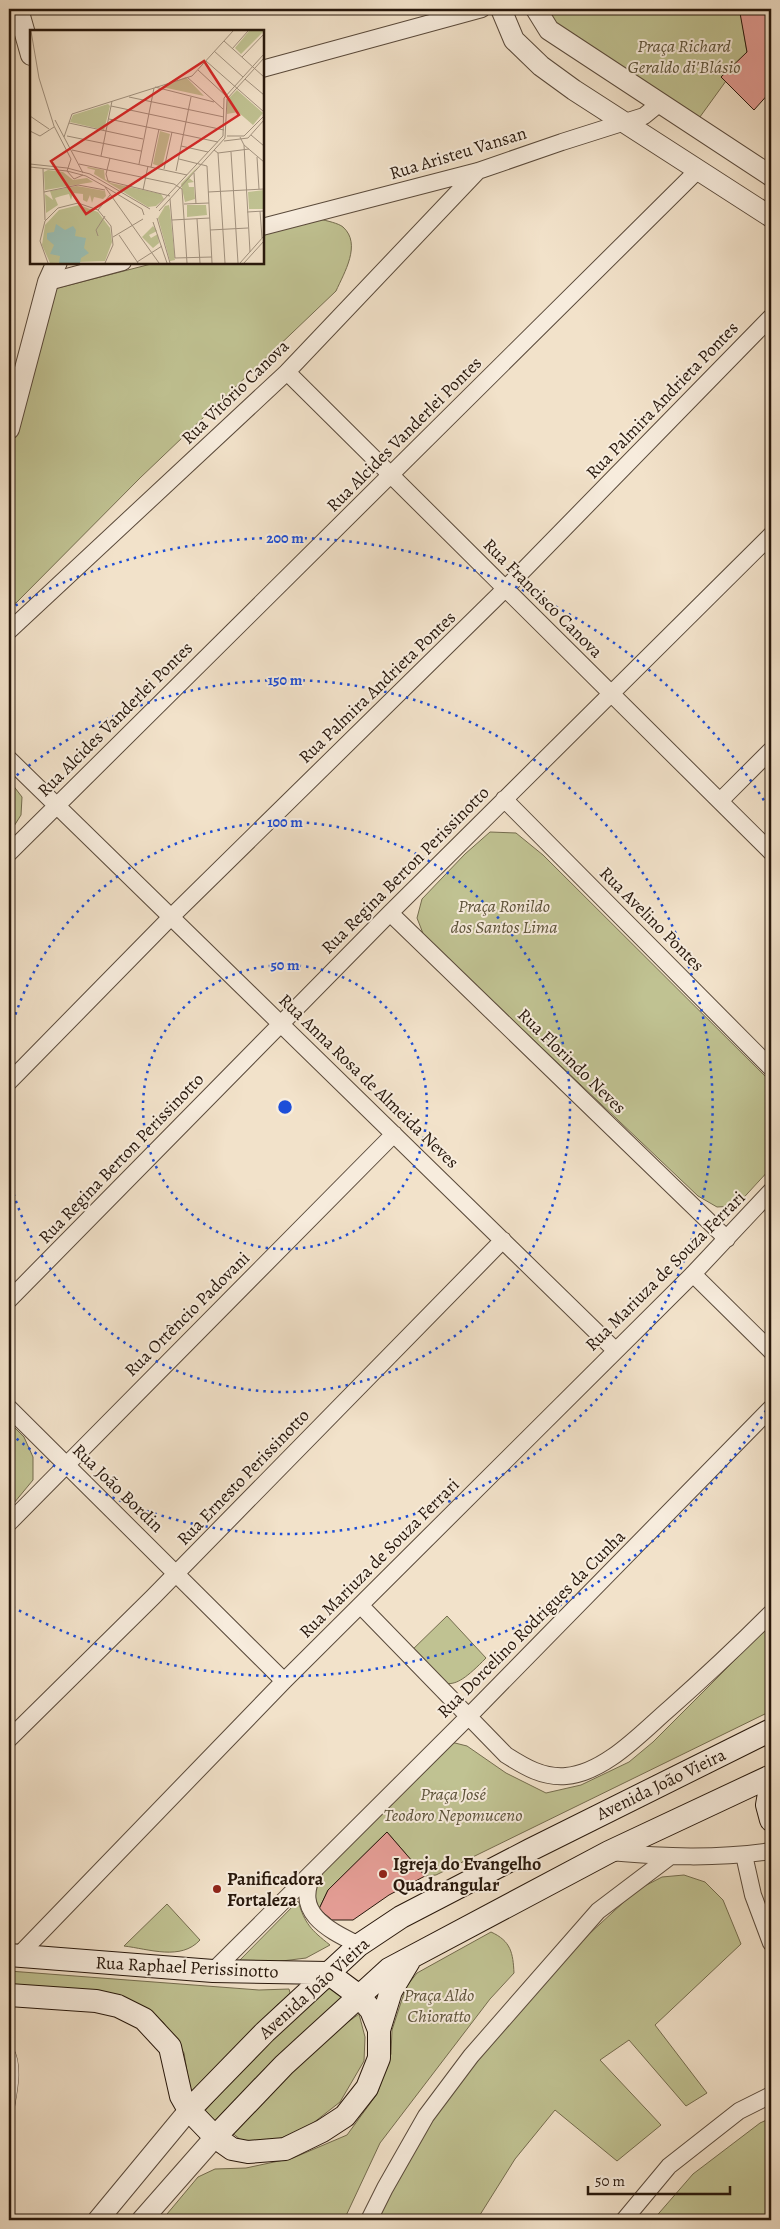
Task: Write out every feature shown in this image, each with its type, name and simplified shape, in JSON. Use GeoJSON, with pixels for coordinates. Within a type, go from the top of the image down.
{"type":"FeatureCollection","features":[{"type":"Feature","properties":{"kind":"main road","name":"Avenida João Vieira"},"geometry":{"type":"LineString","coordinates":[[190,2110],[264,2032],[328,1973],[359,1945],[401,1917],[771,1730]]}},
{"type":"Feature","properties":{"kind":"main road","name":"Avenida João Vieira"},"geometry":{"type":"LineString","coordinates":[[359,1996],[371,2010],[379,2030],[380,2058],[367,2088],[345,2116],[285,2149],[248,2152],[232,2149],[215,2137],[284,2065],[359,1996],[389,1970],[609,1852],[771,1776]]}},
{"type":"Feature","properties":{"kind":"main road"},"geometry":{"type":"LineString","coordinates":[[771,1782],[767,1805],[771,1820]]}},
{"type":"Feature","properties":{"kind":"main road","name":"Rua Raphael Perissinotto"},"geometry":{"type":"LineString","coordinates":[[13,1955],[213,1971],[328,1973]]}},
{"type":"Feature","properties":{"kind":"main road"},"geometry":{"type":"LineString","coordinates":[[379,2030],[391,1991],[412,1957]]}},
{"type":"Feature","properties":{"kind":"main road"},"geometry":{"type":"LineString","coordinates":[[328,1973],[359,1996]]}},
{"type":"Feature","properties":{"kind":"main road"},"geometry":{"type":"LineString","coordinates":[[9,1995],[96,2001],[118,2006],[144,2018],[170,2047],[181,2096],[190,2110],[215,2137]]}},
{"type":"Feature","properties":{"kind":"street"},"geometry":{"type":"LineString","coordinates":[[18,9],[30,51]]}},
{"type":"Feature","properties":{"kind":"street"},"geometry":{"type":"LineString","coordinates":[[264,68],[482,9]]}},
{"type":"Feature","properties":{"kind":"street"},"geometry":{"type":"LineString","coordinates":[[501,9],[514,40],[524,51],[574,90],[771,217]]}},
{"type":"Feature","properties":{"kind":"street"},"geometry":{"type":"LineString","coordinates":[[536,9],[549,30],[771,176]]}},
{"type":"Feature","properties":{"kind":"street","name":"Rua Aristeu Vansan"},"geometry":{"type":"LineString","coordinates":[[264,226],[478,171],[644,116],[660,103]]}},
{"type":"Feature","properties":{"kind":"street","name":"Rua Alcides Vanderlei Pontes"},"geometry":{"type":"LineString","coordinates":[[9,853],[698,170]]}},
{"type":"Feature","properties":{"kind":"street","name":"Rua Vitório Canova"},"geometry":{"type":"LineString","coordinates":[[9,631],[287,372],[478,171]]}},
{"type":"Feature","properties":{"kind":"street"},"geometry":{"type":"LineString","coordinates":[[9,429],[48,282],[56,264]]}},
{"type":"Feature","properties":{"kind":"street"},"geometry":{"type":"LineString","coordinates":[[48,282],[116,264]]}},
{"type":"Feature","properties":{"kind":"street","name":"Rua Palmira Andrieta Pontes"},"geometry":{"type":"LineString","coordinates":[[9,1082],[171,917],[506,588],[771,317]]}},
{"type":"Feature","properties":{"kind":"street","name":"Rua Francisco Canova"},"geometry":{"type":"LineString","coordinates":[[287,372],[771,852]]}},
{"type":"Feature","properties":{"kind":"street","name":"Rua Regina Berton Perissinotto"},"geometry":{"type":"LineString","coordinates":[[9,1300],[390,913],[771,535]]}},
{"type":"Feature","properties":{"kind":"street"},"geometry":{"type":"LineString","coordinates":[[720,801],[771,750]]}},
{"type":"Feature","properties":{"kind":"street","name":"Rua Anna Rosa de Almeida Neves"},"geometry":{"type":"LineString","coordinates":[[9,759],[615,1350]]}},
{"type":"Feature","properties":{"kind":"street","name":"Rua Avelino Pontes"},"geometry":{"type":"LineString","coordinates":[[504,799],[771,1068]]}},
{"type":"Feature","properties":{"kind":"street","name":"Rua Florindo Neves"},"geometry":{"type":"LineString","coordinates":[[390,913],[727,1239]]}},
{"type":"Feature","properties":{"kind":"street","name":"Rua Ortêncio Padovani"},"geometry":{"type":"LineString","coordinates":[[9,1523],[394,1134]]}},
{"type":"Feature","properties":{"kind":"street","name":"Rua Mariuza de Souza Ferrari"},"geometry":{"type":"LineString","coordinates":[[13,1955],[284,1681],[693,1274],[771,1191]]}},
{"type":"Feature","properties":{"kind":"street","name":"Rua Ernesto Perissinotto"},"geometry":{"type":"LineString","coordinates":[[9,1739],[177,1573],[503,1240]]}},
{"type":"Feature","properties":{"kind":"street"},"geometry":{"type":"LineString","coordinates":[[693,1274],[771,1351]]}},
{"type":"Feature","properties":{"kind":"street","name":"Rua João Bordin"},"geometry":{"type":"LineString","coordinates":[[9,1408],[284,1681]]}},
{"type":"Feature","properties":{"kind":"street","name":"Rua Dorcelino Rodrigues da Cunha"},"geometry":{"type":"LineString","coordinates":[[213,1971],[468,1717],[771,1408]]}},
{"type":"Feature","properties":{"kind":"street"},"geometry":{"type":"LineString","coordinates":[[361,1606],[506,1756],[534,1772],[552,1776],[567,1776],[586,1771],[620,1752],[725,1660],[771,1614]]}},
{"type":"Feature","properties":{"kind":"street"},"geometry":{"type":"LineString","coordinates":[[609,1852],[668,1858],[744,1855],[771,1851]]}},
{"type":"Feature","properties":{"kind":"street"},"geometry":{"type":"LineString","coordinates":[[744,1855],[753,1895],[771,1943]]}},
{"type":"Feature","properties":{"kind":"street"},"geometry":{"type":"LineString","coordinates":[[369,2220],[426,2116],[471,2056],[598,1911],[668,1858]]}},
{"type":"Feature","properties":{"kind":"street","name":"Rua Dorcelino Rodrigues da Cunha"},"geometry":{"type":"LineString","coordinates":[[318,1867],[313,1875],[308,1894],[308,1903],[315,1918],[327,1929],[359,1945]]}},
{"type":"Feature","properties":{"kind":"street"},"geometry":{"type":"LineString","coordinates":[[624,2220],[669,2166],[739,2111],[771,2095]]}},
{"type":"Feature","properties":{"kind":"street","name":"Avenida João Vieira"},"geometry":{"type":"LineString","coordinates":[[98,2220],[190,2110]]}},
{"type":"Feature","properties":{"kind":"street","name":"Avenida João Vieira"},"geometry":{"type":"LineString","coordinates":[[142,2220],[215,2137]]}},
{"type":"Feature","properties":{"kind":"lane"},"geometry":{"type":"LineString","coordinates":[[9,2048],[13,2055],[14,2081],[9,2115]]}},
{"type":"Feature","properties":{"kind":"green space","name":"Praça Richard Geraldo di'Blásio"},"geometry":{"type":"Polygon","coordinates":[[[544,9],[740,9],[747,52],[697,121],[548,22],[544,9]]]}},
{"type":"Feature","properties":{"kind":"green space"},"geometry":{"type":"Polygon","coordinates":[[[320,219],[343,227],[351,242],[351,250],[350,259],[336,291],[140,478],[16,603],[9,605],[9,434],[46,291],[151,264],[264,264],[264,234],[320,219]]]}},
{"type":"Feature","properties":{"kind":"green space"},"geometry":{"type":"Polygon","coordinates":[[[9,780],[22,797],[21,815],[9,834],[9,780]]]}},
{"type":"Feature","properties":{"kind":"green space","name":"Praça Ronildo dos Santos Lima"},"geometry":{"type":"Polygon","coordinates":[[[490,832],[516,833],[543,855],[771,1082],[771,1168],[736,1206],[717,1207],[698,1196],[424,936],[417,918],[422,899],[465,854],[490,832]]]}},
{"type":"Feature","properties":{"kind":"green space"},"geometry":{"type":"Polygon","coordinates":[[[9,1422],[24,1437],[33,1457],[33,1480],[9,1509],[9,1422]]]}},
{"type":"Feature","properties":{"kind":"green space"},"geometry":{"type":"Polygon","coordinates":[[[447,1616],[486,1658],[463,1679],[454,1683],[438,1680],[408,1654],[447,1616]]]}},
{"type":"Feature","properties":{"kind":"green space","name":"Praça José Teodoro Nepomuceno"},"geometry":{"type":"Polygon","coordinates":[[[771,1624],[771,1711],[436,1875],[425,1876],[387,1832],[328,1890],[319,1909],[310,1905],[313,1870],[447,1741],[467,1746],[506,1773],[546,1793],[581,1785],[629,1762],[653,1742],[771,1624]]]}},
{"type":"Feature","properties":{"kind":"green space"},"geometry":{"type":"Polygon","coordinates":[[[684,1875],[705,1882],[723,1900],[741,1944],[655,2025],[707,2093],[686,2106],[629,2040],[600,2060],[661,2125],[617,2161],[555,2110],[515,2159],[478,2218],[481,2220],[372,2220],[426,2127],[489,2046],[588,1935],[637,1890],[662,1877],[684,1875]]]}},
{"type":"Feature","properties":{"kind":"green space"},"geometry":{"type":"Polygon","coordinates":[[[298,1901],[303,1915],[310,1926],[330,1945],[306,1958],[258,1964],[238,1962],[298,1901]]]}},
{"type":"Feature","properties":{"kind":"green space"},"geometry":{"type":"Polygon","coordinates":[[[167,1904],[200,1940],[184,1950],[174,1952],[124,1946],[167,1904]]]}},
{"type":"Feature","properties":{"kind":"green space","name":"Praça Aldo Chioratto"},"geometry":{"type":"Polygon","coordinates":[[[491,1932],[503,1939],[510,1948],[514,1973],[490,1999],[380,2143],[344,2220],[162,2220],[198,2177],[215,2169],[246,2168],[293,2158],[347,2135],[377,2094],[391,2054],[392,2030],[406,1987],[417,1973],[491,1932]]]}},
{"type":"Feature","properties":{"kind":"green space"},"geometry":{"type":"Polygon","coordinates":[[[9,1971],[259,1990],[289,1989],[291,1996],[278,2004],[196,2091],[190,2090],[184,2053],[163,2022],[138,2004],[9,1985],[9,1971]]]}},
{"type":"Feature","properties":{"kind":"green space"},"geometry":{"type":"Polygon","coordinates":[[[330,1986],[349,1999],[219,2122],[208,2120],[204,2112],[246,2065],[330,1986]]]}},
{"type":"Feature","properties":{"kind":"green space"},"geometry":{"type":"Polygon","coordinates":[[[359,2014],[365,2037],[364,2061],[340,2102],[308,2127],[269,2143],[242,2141],[230,2131],[334,2032],[359,2014]]]}},
{"type":"Feature","properties":{"kind":"green space"},"geometry":{"type":"Polygon","coordinates":[[[771,2118],[771,2220],[653,2220],[693,2174],[760,2123],[771,2118]]]}},
{"type":"Feature","properties":{"kind":"building"},"geometry":{"type":"Polygon","coordinates":[[[771,9],[771,91],[754,110],[721,77],[747,52],[740,13],[771,9]]]}},
{"type":"Feature","properties":{"kind":"building","name":"Igreja do Evangelho Quadrangular"},"geometry":{"type":"Polygon","coordinates":[[[387,1832],[425,1876],[389,1895],[353,1920],[332,1920],[319,1909],[328,1890],[387,1832]]]}},
{"type":"Feature","properties":{"kind":"place","name":"Igreja do Evangelho Quadrangular"},"geometry":{"type":"Point","coordinates":[383,1874]}},
{"type":"Feature","properties":{"kind":"place","name":"Panificadora Fortaleza"},"geometry":{"type":"Point","coordinates":[217,1889]}}]}
